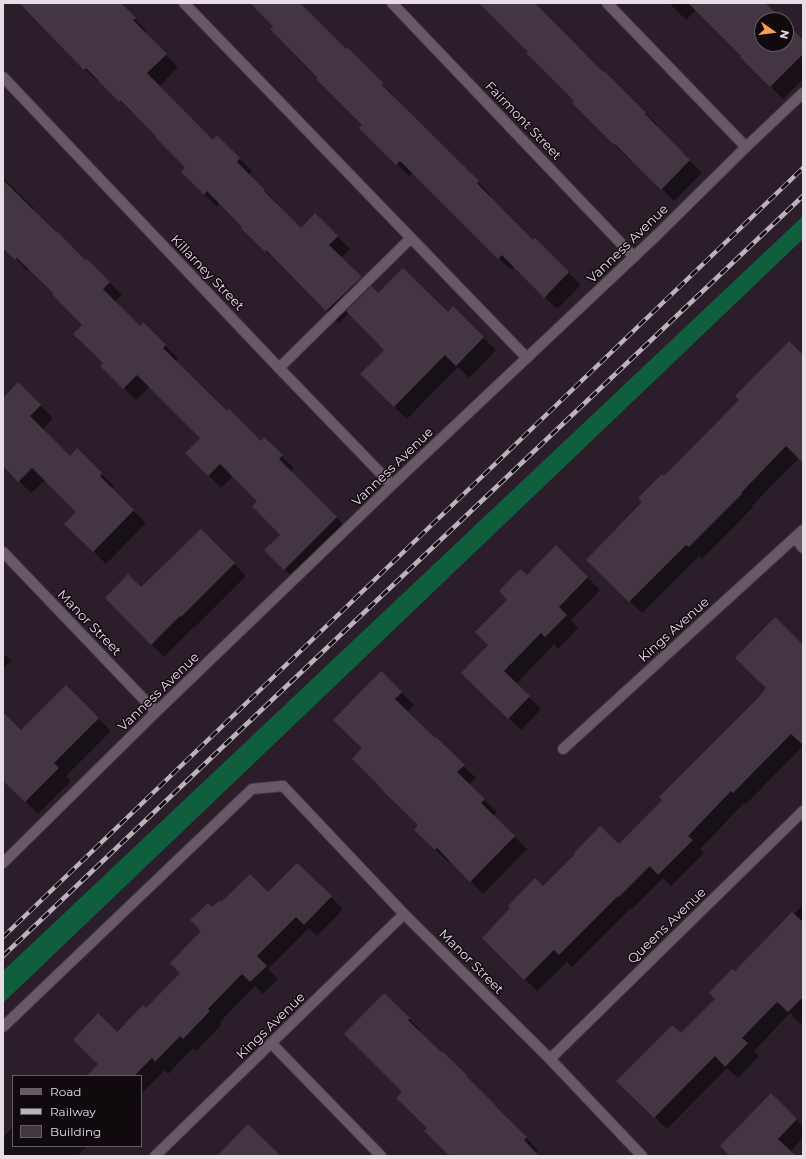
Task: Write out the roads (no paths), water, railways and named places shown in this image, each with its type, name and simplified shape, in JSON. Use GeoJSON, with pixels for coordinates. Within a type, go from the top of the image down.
{"type":"FeatureCollection","features":[{"type":"Feature","properties":{"kind":"street"},"geometry":{"type":"LineString","coordinates":[[184,3],[527,358]]}},
{"type":"Feature","properties":{"kind":"street","name":"Fairmont Street"},"geometry":{"type":"LineString","coordinates":[[392,3],[634,257]]}},
{"type":"Feature","properties":{"kind":"street"},"geometry":{"type":"LineString","coordinates":[[607,3],[746,148]]}},
{"type":"Feature","properties":{"kind":"street","name":"Killarney Street"},"geometry":{"type":"LineString","coordinates":[[3,77],[392,485]]}},
{"type":"Feature","properties":{"kind":"street","name":"Vanness Avenue"},"geometry":{"type":"LineString","coordinates":[[3,863],[156,712],[392,485],[634,257],[803,93]]}},
{"type":"Feature","properties":{"kind":"street"},"geometry":{"type":"LineString","coordinates":[[279,368],[411,238]]}},
{"type":"Feature","properties":{"kind":"street","name":"Kings Avenue"},"geometry":{"type":"LineString","coordinates":[[563,749],[803,530]]}},
{"type":"Feature","properties":{"kind":"street"},"geometry":{"type":"LineString","coordinates":[[795,538],[803,548]]}},
{"type":"Feature","properties":{"kind":"street","name":"Manor Street"},"geometry":{"type":"LineString","coordinates":[[3,552],[156,712]]}},
{"type":"Feature","properties":{"kind":"street","name":"Manor Street"},"geometry":{"type":"LineString","coordinates":[[3,1027],[252,789],[283,786],[404,914],[550,1059],[642,1156]]}},
{"type":"Feature","properties":{"kind":"street","name":"Queens Avenue"},"geometry":{"type":"LineString","coordinates":[[550,1059],[803,811]]}},
{"type":"Feature","properties":{"kind":"street","name":"Kings Avenue"},"geometry":{"type":"LineString","coordinates":[[155,1156],[404,914]]}},
{"type":"Feature","properties":{"kind":"street"},"geometry":{"type":"LineString","coordinates":[[271,1043],[381,1156]]}},
{"type":"Feature","properties":{"kind":"railway"},"geometry":{"type":"LineString","coordinates":[[3,937],[803,168]]}},
{"type":"Feature","properties":{"kind":"railway"},"geometry":{"type":"LineString","coordinates":[[3,956],[803,196]]}}]}
